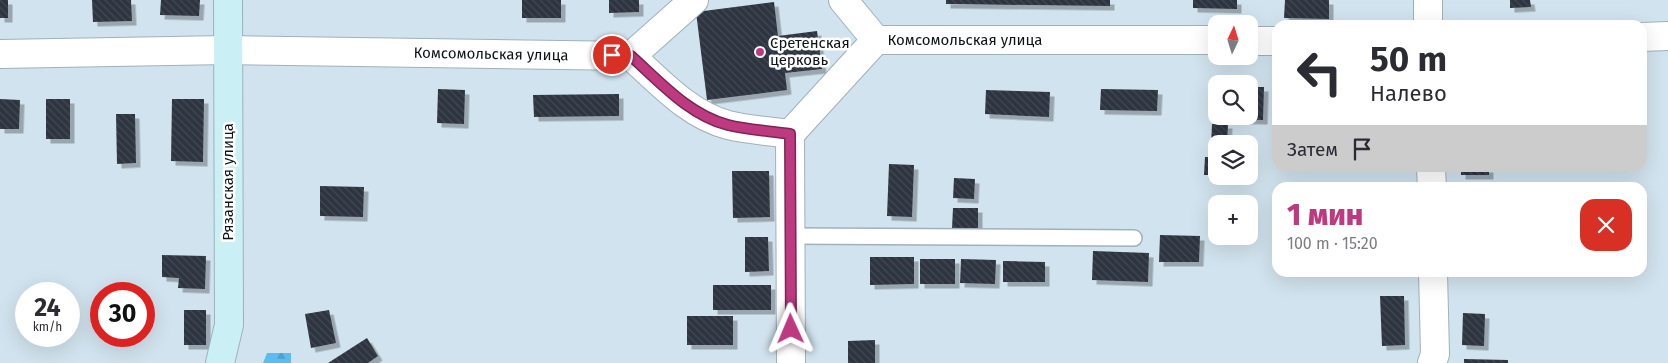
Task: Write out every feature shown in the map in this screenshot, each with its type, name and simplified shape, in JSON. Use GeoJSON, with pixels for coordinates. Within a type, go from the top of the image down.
{"type":"FeatureCollection","features":[{"type":"Feature","properties":{"kind":"street","name":"Рязанская улица"},"geometry":{"type":"LineString","coordinates":[[220,363],[229,325],[228,0]]}},
{"type":"Feature","properties":{"kind":"street"},"geometry":{"type":"LineString","coordinates":[[694,0],[631,56],[688,106],[710,118],[728,125],[790,134],[791,363]]}},
{"type":"Feature","properties":{"kind":"street"},"geometry":{"type":"LineString","coordinates":[[843,0],[876,40]]}},
{"type":"Feature","properties":{"kind":"street"},"geometry":{"type":"LineString","coordinates":[[1428,0],[1428,20]]}},
{"type":"Feature","properties":{"kind":"street"},"geometry":{"type":"LineString","coordinates":[[1647,37],[1668,36]]}},
{"type":"Feature","properties":{"kind":"street","name":"Комсомольская улица"},"geometry":{"type":"LineString","coordinates":[[790,134],[876,40],[1208,40]]}},
{"type":"Feature","properties":{"kind":"street"},"geometry":{"type":"LineString","coordinates":[[1258,40],[1272,41]]}},
{"type":"Feature","properties":{"kind":"street","name":"Комсомольская улица"},"geometry":{"type":"LineString","coordinates":[[0,54],[227,50],[631,56]]}},
{"type":"Feature","properties":{"kind":"street"},"geometry":{"type":"LineString","coordinates":[[1432,363],[1435,354],[1433,277]]}},
{"type":"Feature","properties":{"kind":"lane"},"geometry":{"type":"LineString","coordinates":[[790,236],[1134,238]]}},
{"type":"Feature","properties":{"kind":"green space"},"geometry":{"type":"Polygon","coordinates":[[[267,353],[291,353],[291,363],[263,363],[267,353]]]}},
{"type":"Feature","properties":{"kind":"building"},"geometry":{"type":"Polygon","coordinates":[[[0,0],[8,0],[8,18],[0,18],[0,0]]]}},
{"type":"Feature","properties":{"kind":"building"},"geometry":{"type":"Polygon","coordinates":[[[92,0],[131,0],[132,21],[93,22],[92,0]]]}},
{"type":"Feature","properties":{"kind":"building"},"geometry":{"type":"Polygon","coordinates":[[[161,0],[200,0],[199,16],[160,15],[161,0]]]}},
{"type":"Feature","properties":{"kind":"building"},"geometry":{"type":"Polygon","coordinates":[[[522,0],[561,0],[561,18],[522,18],[522,0]]]}},
{"type":"Feature","properties":{"kind":"building"},"geometry":{"type":"Polygon","coordinates":[[[609,0],[639,0],[639,12],[609,13],[609,0]]]}},
{"type":"Feature","properties":{"kind":"building"},"geometry":{"type":"Polygon","coordinates":[[[946,0],[1110,0],[1110,6],[946,4],[946,0]]]}},
{"type":"Feature","properties":{"kind":"building"},"geometry":{"type":"Polygon","coordinates":[[[1193,0],[1237,0],[1237,9],[1193,8],[1193,0]]]}},
{"type":"Feature","properties":{"kind":"building"},"geometry":{"type":"Polygon","coordinates":[[[1285,0],[1329,0],[1329,19],[1284,18],[1285,0]]]}},
{"type":"Feature","properties":{"kind":"building"},"geometry":{"type":"Polygon","coordinates":[[[1510,0],[1530,0],[1531,7],[1510,8],[1510,0]]]}},
{"type":"Feature","properties":{"kind":"building","name":"Сретенская церковь"},"geometry":{"type":"Polygon","coordinates":[[[774,2],[778,36],[817,31],[822,69],[785,73],[787,90],[707,100],[696,12],[774,2]]]}},
{"type":"Feature","properties":{"kind":"building"},"geometry":{"type":"Polygon","coordinates":[[[1258,87],[1264,87],[1263,120],[1258,120],[1258,87]]]}},
{"type":"Feature","properties":{"kind":"building"},"geometry":{"type":"Polygon","coordinates":[[[438,89],[465,90],[464,124],[437,123],[438,89]]]}},
{"type":"Feature","properties":{"kind":"building"},"geometry":{"type":"Polygon","coordinates":[[[1101,89],[1158,90],[1157,111],[1100,110],[1101,89]]]}},
{"type":"Feature","properties":{"kind":"building"},"geometry":{"type":"Polygon","coordinates":[[[986,90],[1050,92],[1049,117],[985,114],[986,90]]]}},
{"type":"Feature","properties":{"kind":"building"},"geometry":{"type":"Polygon","coordinates":[[[619,94],[619,116],[534,117],[533,95],[619,94]]]}},
{"type":"Feature","properties":{"kind":"building"},"geometry":{"type":"Polygon","coordinates":[[[0,99],[20,100],[19,129],[0,129],[0,99]]]}},
{"type":"Feature","properties":{"kind":"building"},"geometry":{"type":"Polygon","coordinates":[[[46,99],[70,99],[70,139],[46,139],[46,99]]]}},
{"type":"Feature","properties":{"kind":"building"},"geometry":{"type":"Polygon","coordinates":[[[172,99],[204,99],[203,162],[171,161],[172,99]]]}},
{"type":"Feature","properties":{"kind":"building"},"geometry":{"type":"Polygon","coordinates":[[[116,114],[135,114],[136,163],[117,164],[116,114]]]}},
{"type":"Feature","properties":{"kind":"building"},"geometry":{"type":"Polygon","coordinates":[[[1212,125],[1228,125],[1227,135],[1212,135],[1212,125]]]}},
{"type":"Feature","properties":{"kind":"building"},"geometry":{"type":"Polygon","coordinates":[[[1205,157],[1208,157],[1208,175],[1204,175],[1205,157]]]}},
{"type":"Feature","properties":{"kind":"building"},"geometry":{"type":"Polygon","coordinates":[[[889,164],[914,165],[912,217],[887,216],[889,164]]]}},
{"type":"Feature","properties":{"kind":"building"},"geometry":{"type":"Polygon","coordinates":[[[732,171],[769,171],[770,217],[733,218],[732,171]]]}},
{"type":"Feature","properties":{"kind":"building"},"geometry":{"type":"Polygon","coordinates":[[[1461,172],[1489,172],[1489,175],[1461,175],[1461,172]]]}},
{"type":"Feature","properties":{"kind":"building"},"geometry":{"type":"Polygon","coordinates":[[[954,178],[975,179],[974,199],[953,198],[954,178]]]}},
{"type":"Feature","properties":{"kind":"building"},"geometry":{"type":"Polygon","coordinates":[[[320,186],[364,187],[363,217],[320,216],[320,186]]]}},
{"type":"Feature","properties":{"kind":"building"},"geometry":{"type":"Polygon","coordinates":[[[953,208],[978,208],[978,228],[952,228],[953,208]]]}},
{"type":"Feature","properties":{"kind":"building"},"geometry":{"type":"Polygon","coordinates":[[[1160,235],[1200,236],[1199,262],[1159,262],[1160,235]]]}},
{"type":"Feature","properties":{"kind":"building"},"geometry":{"type":"Polygon","coordinates":[[[745,237],[768,237],[769,271],[745,272],[745,237]]]}},
{"type":"Feature","properties":{"kind":"building"},"geometry":{"type":"Polygon","coordinates":[[[1093,251],[1149,253],[1148,282],[1092,280],[1093,251]]]}},
{"type":"Feature","properties":{"kind":"building"},"geometry":{"type":"Polygon","coordinates":[[[162,255],[206,256],[205,289],[178,288],[179,278],[162,277],[162,255]]]}},
{"type":"Feature","properties":{"kind":"building"},"geometry":{"type":"Polygon","coordinates":[[[870,257],[914,257],[914,284],[870,285],[870,257]]]}},
{"type":"Feature","properties":{"kind":"building"},"geometry":{"type":"Polygon","coordinates":[[[920,259],[955,259],[955,284],[920,284],[920,259]]]}},
{"type":"Feature","properties":{"kind":"building"},"geometry":{"type":"Polygon","coordinates":[[[961,259],[996,260],[995,284],[960,283],[961,259]]]}},
{"type":"Feature","properties":{"kind":"building"},"geometry":{"type":"Polygon","coordinates":[[[1003,261],[1045,262],[1045,282],[1003,282],[1003,261]]]}},
{"type":"Feature","properties":{"kind":"building"},"geometry":{"type":"Polygon","coordinates":[[[713,285],[771,285],[771,310],[713,310],[713,285]]]}},
{"type":"Feature","properties":{"kind":"building"},"geometry":{"type":"Polygon","coordinates":[[[1380,296],[1404,296],[1405,345],[1382,346],[1380,296]]]}},
{"type":"Feature","properties":{"kind":"building"},"geometry":{"type":"Polygon","coordinates":[[[184,310],[206,310],[206,345],[184,345],[184,310]]]}},
{"type":"Feature","properties":{"kind":"building"},"geometry":{"type":"Polygon","coordinates":[[[329,310],[336,343],[311,348],[305,314],[329,310]]]}},
{"type":"Feature","properties":{"kind":"building"},"geometry":{"type":"Polygon","coordinates":[[[1463,313],[1485,314],[1484,346],[1462,345],[1463,313]]]}},
{"type":"Feature","properties":{"kind":"building"},"geometry":{"type":"Polygon","coordinates":[[[687,316],[733,316],[733,345],[687,345],[687,316]]]}},
{"type":"Feature","properties":{"kind":"building"},"geometry":{"type":"Polygon","coordinates":[[[367,338],[378,356],[368,363],[328,363],[367,338]]]}},
{"type":"Feature","properties":{"kind":"building"},"geometry":{"type":"Polygon","coordinates":[[[875,340],[875,363],[848,363],[848,341],[875,340]]]}},
{"type":"Feature","properties":{"kind":"building"},"geometry":{"type":"Polygon","coordinates":[[[1464,359],[1508,360],[1508,363],[1464,363],[1464,359]]]}},
{"type":"Feature","properties":{"kind":"place","name":"Сретенская церковь"},"geometry":{"type":"Point","coordinates":[760,52]}},
{"type":"Feature","properties":{"kind":"route"},"geometry":{"type":"LineString","coordinates":[[612,55],[631,56],[688,106],[710,118],[728,125],[790,134],[791,329]]}}]}
